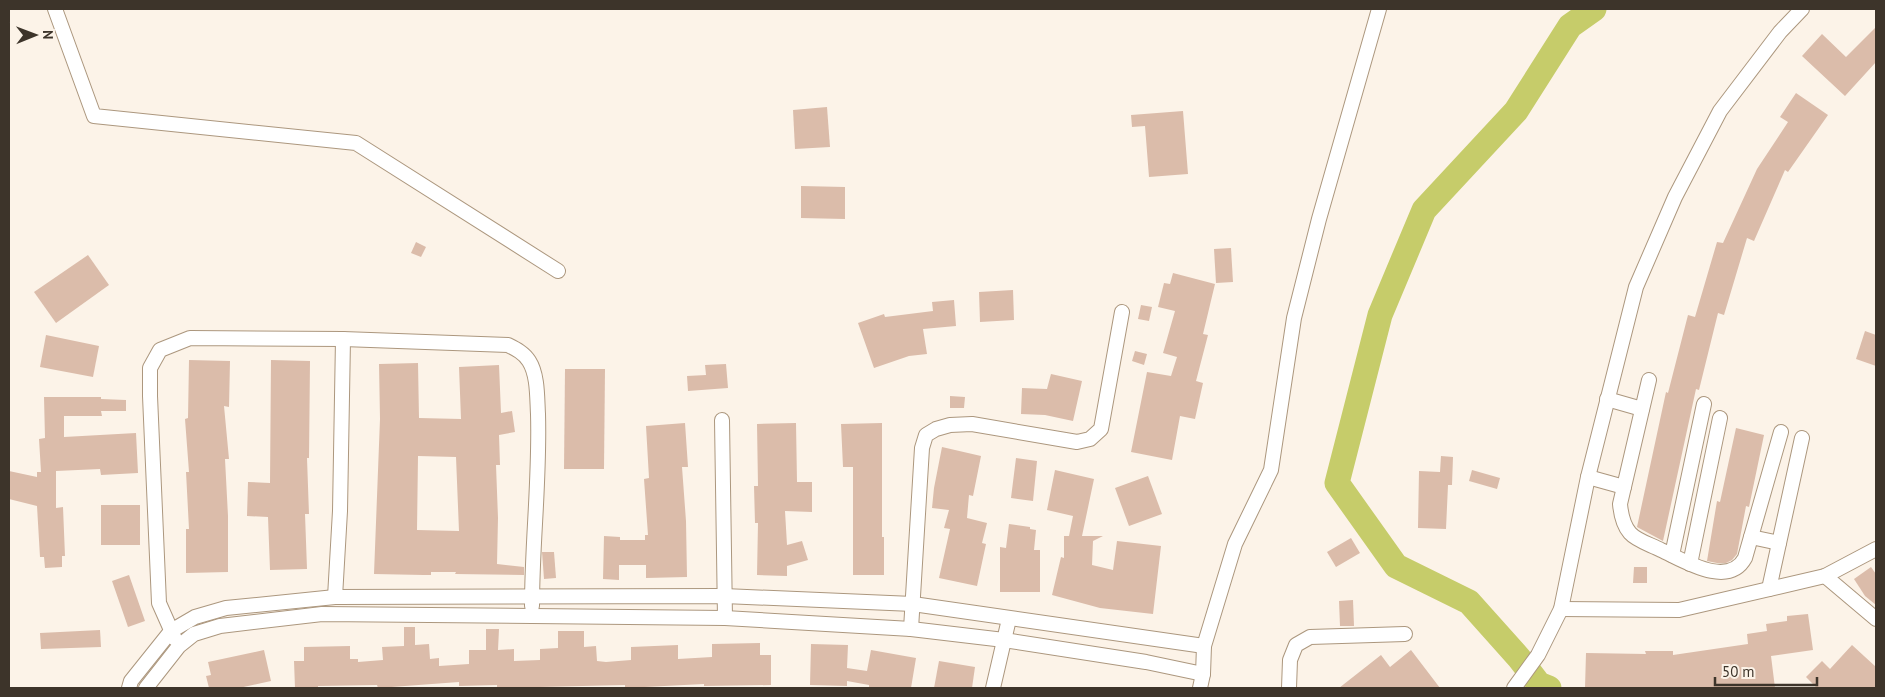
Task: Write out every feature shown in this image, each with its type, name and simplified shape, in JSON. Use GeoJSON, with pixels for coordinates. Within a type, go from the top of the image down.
{"type":"FeatureCollection","features":[{"type":"Feature","properties":{"kind":"street"},"geometry":{"type":"LineString","coordinates":[[55,9],[94,116],[356,143],[558,271]]}},
{"type":"Feature","properties":{"kind":"street"},"geometry":{"type":"LineString","coordinates":[[1200,688],[1203,674],[1204,646],[1235,544],[1271,470],[1294,318],[1378,9]]}},
{"type":"Feature","properties":{"kind":"street"},"geometry":{"type":"LineString","coordinates":[[1514,688],[1538,655],[1561,609],[1588,477],[1636,287],[1674,197],[1720,111],[1780,32],[1802,9]]}},
{"type":"Feature","properties":{"kind":"street"},"geometry":{"type":"LineString","coordinates":[[912,629],[922,448],[926,436],[936,429],[950,425],[972,424],[1076,442],[1090,439],[1101,428],[1122,312]]}},
{"type":"Feature","properties":{"kind":"street"},"geometry":{"type":"LineString","coordinates":[[179,646],[159,603],[150,368],[160,350],[190,338],[343,339],[508,345],[521,352],[529,362],[534,377],[538,437],[532,617]]}},
{"type":"Feature","properties":{"kind":"street"},"geometry":{"type":"LineString","coordinates":[[335,597],[340,511],[343,339]]}},
{"type":"Feature","properties":{"kind":"street"},"geometry":{"type":"LineString","coordinates":[[1649,380],[1620,504],[1621,516],[1625,527],[1632,536],[1690,564],[1711,571],[1734,570],[1740,566],[1745,558],[1781,432]]}},
{"type":"Feature","properties":{"kind":"street"},"geometry":{"type":"LineString","coordinates":[[1607,398],[1642,408]]}},
{"type":"Feature","properties":{"kind":"street"},"geometry":{"type":"LineString","coordinates":[[1672,555],[1704,404]]}},
{"type":"Feature","properties":{"kind":"street"},"geometry":{"type":"LineString","coordinates":[[1690,564],[1720,418]]}},
{"type":"Feature","properties":{"kind":"street"},"geometry":{"type":"LineString","coordinates":[[722,420],[725,618]]}},
{"type":"Feature","properties":{"kind":"street"},"geometry":{"type":"LineString","coordinates":[[1769,589],[1802,438]]}},
{"type":"Feature","properties":{"kind":"street"},"geometry":{"type":"LineString","coordinates":[[1772,464],[1795,470]]}},
{"type":"Feature","properties":{"kind":"street"},"geometry":{"type":"LineString","coordinates":[[1588,477],[1624,487]]}},
{"type":"Feature","properties":{"kind":"street"},"geometry":{"type":"LineString","coordinates":[[1688,478],[1707,482]]}},
{"type":"Feature","properties":{"kind":"street"},"geometry":{"type":"LineString","coordinates":[[1751,537],[1779,544]]}},
{"type":"Feature","properties":{"kind":"street"},"geometry":{"type":"LineString","coordinates":[[1561,609],[1680,610],[1824,576],[1876,549]]}},
{"type":"Feature","properties":{"kind":"street"},"geometry":{"type":"LineString","coordinates":[[1824,576],[1876,619]]}},
{"type":"Feature","properties":{"kind":"street"},"geometry":{"type":"LineString","coordinates":[[129,688],[131,681],[171,631],[195,617],[226,608],[335,597],[461,596],[532,598],[724,596],[913,604],[1204,646]]}},
{"type":"Feature","properties":{"kind":"street"},"geometry":{"type":"LineString","coordinates":[[146,688],[179,646],[194,634],[220,626],[322,614],[725,618],[912,629],[1004,640],[1146,662],[1203,674]]}},
{"type":"Feature","properties":{"kind":"street"},"geometry":{"type":"LineString","coordinates":[[993,688],[1009,619]]}},
{"type":"Feature","properties":{"kind":"street"},"geometry":{"type":"LineString","coordinates":[[1290,688],[1290,660],[1296,645],[1310,637],[1405,634]]}},
{"type":"Feature","properties":{"kind":"building"},"geometry":{"type":"Polygon","coordinates":[[[1876,27],[1876,62],[1845,96],[1802,56],[1822,34],[1846,57],[1876,27]]]}},
{"type":"Feature","properties":{"kind":"building"},"geometry":{"type":"Polygon","coordinates":[[[1796,93],[1828,115],[1788,172],[1785,170],[1754,241],[1747,238],[1724,315],[1718,313],[1699,390],[1696,389],[1663,541],[1637,527],[1666,392],[1668,393],[1688,315],[1695,317],[1717,242],[1723,243],[1757,169],[1788,122],[1780,117],[1796,93]]]}},
{"type":"Feature","properties":{"kind":"building"},"geometry":{"type":"Polygon","coordinates":[[[827,107],[830,147],[795,149],[793,110],[827,107]]]}},
{"type":"Feature","properties":{"kind":"building"},"geometry":{"type":"Polygon","coordinates":[[[1183,111],[1188,174],[1149,177],[1145,126],[1132,127],[1131,115],[1183,111]]]}},
{"type":"Feature","properties":{"kind":"building"},"geometry":{"type":"Polygon","coordinates":[[[801,186],[845,187],[845,219],[801,218],[801,186]]]}},
{"type":"Feature","properties":{"kind":"building"},"geometry":{"type":"Polygon","coordinates":[[[416,242],[426,247],[421,257],[411,253],[416,242]]]}},
{"type":"Feature","properties":{"kind":"building"},"geometry":{"type":"Polygon","coordinates":[[[1231,248],[1233,282],[1216,283],[1214,249],[1231,248]]]}},
{"type":"Feature","properties":{"kind":"building"},"geometry":{"type":"Polygon","coordinates":[[[88,255],[109,285],[56,323],[34,292],[88,255]]]}},
{"type":"Feature","properties":{"kind":"building"},"geometry":{"type":"Polygon","coordinates":[[[1173,273],[1215,284],[1203,334],[1208,335],[1196,381],[1203,383],[1195,419],[1180,416],[1172,460],[1131,452],[1147,372],[1171,376],[1177,357],[1163,353],[1175,311],[1158,307],[1164,283],[1170,284],[1173,273]]]}},
{"type":"Feature","properties":{"kind":"building"},"geometry":{"type":"Polygon","coordinates":[[[1013,290],[1014,320],[980,322],[979,292],[1013,290]]]}},
{"type":"Feature","properties":{"kind":"building"},"geometry":{"type":"Polygon","coordinates":[[[954,300],[956,326],[923,329],[927,354],[909,356],[874,368],[858,323],[884,314],[885,317],[933,311],[932,302],[954,300]]]}},
{"type":"Feature","properties":{"kind":"building"},"geometry":{"type":"Polygon","coordinates":[[[1141,305],[1152,307],[1149,321],[1138,319],[1141,305]]]}},
{"type":"Feature","properties":{"kind":"building"},"geometry":{"type":"Polygon","coordinates":[[[1865,331],[1876,335],[1876,366],[1856,359],[1865,331]]]}},
{"type":"Feature","properties":{"kind":"building"},"geometry":{"type":"Polygon","coordinates":[[[46,335],[99,346],[93,377],[40,367],[46,335]]]}},
{"type":"Feature","properties":{"kind":"building"},"geometry":{"type":"Polygon","coordinates":[[[1135,351],[1147,354],[1144,365],[1132,361],[1135,351]]]}},
{"type":"Feature","properties":{"kind":"building"},"geometry":{"type":"Polygon","coordinates":[[[189,360],[230,361],[229,407],[224,406],[229,459],[225,459],[228,572],[186,573],[186,529],[189,529],[186,472],[189,472],[185,419],[188,418],[189,360]]]}},
{"type":"Feature","properties":{"kind":"building"},"geometry":{"type":"Polygon","coordinates":[[[271,360],[310,361],[309,458],[307,458],[309,514],[305,514],[307,569],[270,570],[268,517],[247,516],[248,482],[270,483],[271,360]]]}},
{"type":"Feature","properties":{"kind":"building"},"geometry":{"type":"Polygon","coordinates":[[[418,363],[419,418],[461,419],[459,367],[499,365],[501,413],[512,411],[515,432],[499,435],[500,465],[496,465],[497,564],[524,567],[524,575],[455,574],[456,572],[431,572],[431,575],[374,574],[380,419],[379,364],[418,363]],[[418,456],[417,530],[459,531],[456,457],[418,456]]]}},
{"type":"Feature","properties":{"kind":"building"},"geometry":{"type":"Polygon","coordinates":[[[726,364],[728,388],[688,391],[687,376],[706,375],[705,365],[726,364]]]}},
{"type":"Feature","properties":{"kind":"building"},"geometry":{"type":"Polygon","coordinates":[[[565,369],[605,369],[604,469],[564,469],[565,369]]]}},
{"type":"Feature","properties":{"kind":"building"},"geometry":{"type":"Polygon","coordinates":[[[1051,374],[1082,381],[1073,421],[1045,415],[1021,414],[1022,388],[1047,389],[1051,374]]]}},
{"type":"Feature","properties":{"kind":"building"},"geometry":{"type":"Polygon","coordinates":[[[950,396],[965,397],[964,408],[950,408],[950,396]]]}},
{"type":"Feature","properties":{"kind":"building"},"geometry":{"type":"Polygon","coordinates":[[[44,397],[101,397],[101,399],[126,400],[126,411],[101,411],[102,416],[64,416],[64,437],[136,433],[138,473],[101,475],[100,469],[56,471],[56,508],[63,507],[65,556],[62,556],[62,567],[45,568],[44,557],[40,557],[37,506],[9,499],[9,471],[37,477],[37,472],[41,472],[39,439],[45,438],[44,397]]]}},
{"type":"Feature","properties":{"kind":"building"},"geometry":{"type":"Polygon","coordinates":[[[685,423],[688,467],[682,467],[686,521],[687,577],[646,578],[646,565],[619,565],[619,580],[603,579],[604,536],[620,537],[620,540],[645,540],[645,535],[648,535],[644,479],[649,478],[646,426],[685,423]]]}},
{"type":"Feature","properties":{"kind":"building"},"geometry":{"type":"Polygon","coordinates":[[[796,423],[797,482],[812,482],[812,512],[785,511],[787,545],[802,541],[808,560],[787,566],[787,576],[757,575],[758,523],[755,523],[754,486],[758,486],[757,424],[796,423]]]}},
{"type":"Feature","properties":{"kind":"building"},"geometry":{"type":"Polygon","coordinates":[[[882,423],[884,575],[853,575],[853,467],[843,467],[841,424],[882,423]]]}},
{"type":"Feature","properties":{"kind":"building"},"geometry":{"type":"Polygon","coordinates":[[[1736,428],[1764,435],[1749,507],[1746,506],[1737,554],[1726,563],[1717,563],[1707,561],[1717,501],[1720,502],[1736,428]]]}},
{"type":"Feature","properties":{"kind":"building"},"geometry":{"type":"Polygon","coordinates":[[[942,447],[981,456],[973,496],[969,495],[967,518],[987,523],[982,543],[986,544],[977,586],[939,578],[950,529],[944,528],[949,510],[932,508],[942,447]]]}},
{"type":"Feature","properties":{"kind":"building"},"geometry":{"type":"Polygon","coordinates":[[[1441,456],[1453,457],[1452,485],[1448,485],[1446,529],[1418,528],[1419,471],[1440,472],[1441,456]]]}},
{"type":"Feature","properties":{"kind":"building"},"geometry":{"type":"Polygon","coordinates":[[[1016,458],[1037,461],[1033,501],[1011,498],[1016,458]]]}},
{"type":"Feature","properties":{"kind":"building"},"geometry":{"type":"Polygon","coordinates":[[[1055,470],[1094,479],[1082,536],[1103,536],[1093,541],[1092,565],[1113,570],[1117,541],[1161,546],[1153,614],[1100,608],[1052,595],[1061,557],[1064,558],[1064,536],[1069,536],[1073,516],[1047,510],[1055,470]]]}},
{"type":"Feature","properties":{"kind":"building"},"geometry":{"type":"Polygon","coordinates":[[[1472,470],[1500,478],[1497,489],[1469,481],[1472,470]]]}},
{"type":"Feature","properties":{"kind":"building"},"geometry":{"type":"Polygon","coordinates":[[[1148,476],[1162,514],[1129,526],[1115,488],[1148,476]]]}},
{"type":"Feature","properties":{"kind":"building"},"geometry":{"type":"Polygon","coordinates":[[[101,505],[140,505],[140,545],[101,545],[101,505]]]}},
{"type":"Feature","properties":{"kind":"building"},"geometry":{"type":"Polygon","coordinates":[[[1009,524],[1030,527],[1030,529],[1036,530],[1034,550],[1040,550],[1040,592],[1000,592],[1000,547],[1006,548],[1009,524]]]}},
{"type":"Feature","properties":{"kind":"building"},"geometry":{"type":"Polygon","coordinates":[[[1351,538],[1360,553],[1336,567],[1327,552],[1351,538]]]}},
{"type":"Feature","properties":{"kind":"building"},"geometry":{"type":"Polygon","coordinates":[[[542,552],[554,552],[556,578],[544,579],[542,552]]]}},
{"type":"Feature","properties":{"kind":"building"},"geometry":{"type":"Polygon","coordinates":[[[1634,567],[1647,567],[1647,583],[1633,583],[1634,567]]]}},
{"type":"Feature","properties":{"kind":"building"},"geometry":{"type":"Polygon","coordinates":[[[1871,567],[1876,574],[1876,605],[1865,596],[1854,579],[1871,567]]]}},
{"type":"Feature","properties":{"kind":"building"},"geometry":{"type":"Polygon","coordinates":[[[129,575],[145,621],[128,627],[112,581],[129,575]]]}},
{"type":"Feature","properties":{"kind":"building"},"geometry":{"type":"Polygon","coordinates":[[[1353,600],[1354,626],[1340,626],[1339,601],[1353,600]]]}},
{"type":"Feature","properties":{"kind":"building"},"geometry":{"type":"Polygon","coordinates":[[[1808,614],[1813,650],[1771,656],[1775,688],[1585,688],[1586,653],[1646,654],[1645,651],[1673,651],[1673,655],[1748,644],[1747,634],[1767,631],[1766,624],[1787,621],[1787,616],[1808,614]]]}},
{"type":"Feature","properties":{"kind":"building"},"geometry":{"type":"Polygon","coordinates":[[[404,627],[415,627],[415,645],[429,644],[430,659],[439,658],[439,666],[469,664],[469,650],[486,650],[486,629],[499,629],[498,650],[514,649],[514,661],[540,660],[540,649],[558,648],[558,631],[584,631],[584,647],[596,646],[597,661],[606,662],[631,660],[631,647],[678,645],[678,659],[712,657],[712,644],[760,643],[760,655],[771,655],[771,685],[704,686],[704,684],[625,688],[625,685],[497,688],[497,685],[459,686],[459,682],[378,688],[377,685],[295,688],[294,661],[304,661],[304,647],[350,646],[350,659],[358,659],[358,662],[383,660],[382,647],[404,646],[404,627]]]}},
{"type":"Feature","properties":{"kind":"building"},"geometry":{"type":"Polygon","coordinates":[[[100,630],[101,647],[41,649],[40,633],[100,630]]]}},
{"type":"Feature","properties":{"kind":"building"},"geometry":{"type":"Polygon","coordinates":[[[811,644],[848,645],[847,668],[867,671],[871,650],[916,658],[911,688],[869,688],[869,685],[847,681],[847,686],[810,685],[811,644]]]}},
{"type":"Feature","properties":{"kind":"building"},"geometry":{"type":"Polygon","coordinates":[[[1852,645],[1876,667],[1876,688],[1817,688],[1806,677],[1822,661],[1830,669],[1852,645]]]}},
{"type":"Feature","properties":{"kind":"building"},"geometry":{"type":"Polygon","coordinates":[[[264,650],[271,681],[239,688],[209,688],[206,676],[211,675],[208,662],[264,650]]]}},
{"type":"Feature","properties":{"kind":"building"},"geometry":{"type":"Polygon","coordinates":[[[1411,650],[1440,688],[1339,688],[1381,655],[1390,667],[1411,650]]]}},
{"type":"Feature","properties":{"kind":"building"},"geometry":{"type":"Polygon","coordinates":[[[939,661],[975,667],[972,688],[934,688],[939,661]]]}},
{"type":"Feature","properties":{"kind":"waterway"},"geometry":{"type":"LineString","coordinates":[[1549,688],[1539,684],[1519,658],[1469,602],[1396,566],[1337,483],[1380,315],[1424,210],[1516,111],[1570,26],[1594,9]]}}]}
